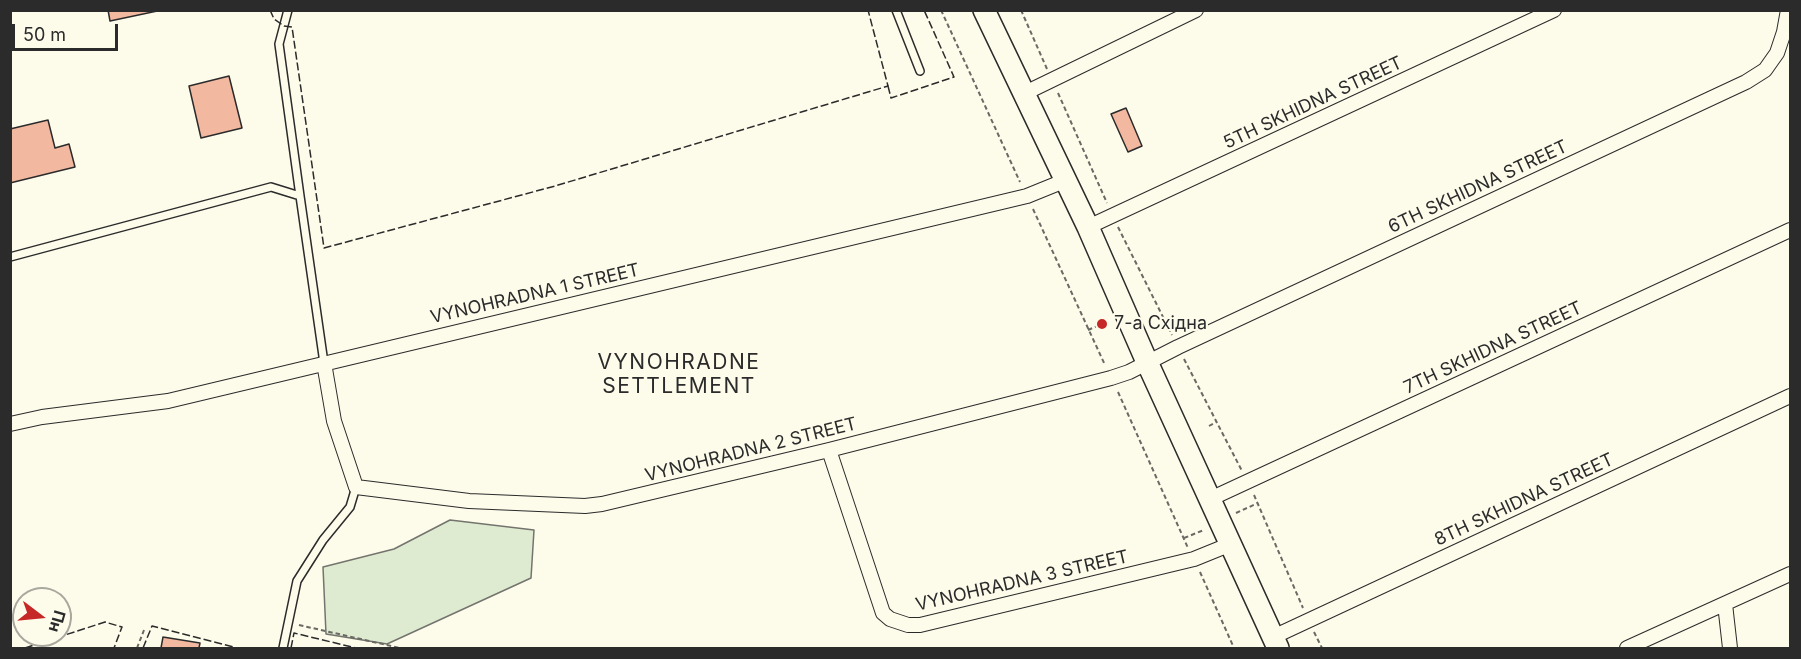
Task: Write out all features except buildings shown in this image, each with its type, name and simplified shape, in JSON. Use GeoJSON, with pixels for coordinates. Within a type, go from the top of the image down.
{"type":"FeatureCollection","features":[{"type":"Feature","properties":{"kind":"main road"},"geometry":{"type":"LineString","coordinates":[[984,10],[1088,227],[1147,363],[1276,643]]}},
{"type":"Feature","properties":{"kind":"street"},"geometry":{"type":"LineString","coordinates":[[1023,94],[1196,10]]}},
{"type":"Feature","properties":{"kind":"street","name":"5TH SKHIDNA STREET"},"geometry":{"type":"LineString","coordinates":[[1088,227],[1554,10]]}},
{"type":"Feature","properties":{"kind":"street","name":"6TH SKHIDNA STREET"},"geometry":{"type":"LineString","coordinates":[[1147,363],[1746,82],[1766,70],[1777,53],[1788,10]]}},
{"type":"Feature","properties":{"kind":"street","name":"VYNOHRADNA 1 STREET"},"geometry":{"type":"LineString","coordinates":[[10,424],[42,417],[168,401],[1027,196],[1064,181]]}},
{"type":"Feature","properties":{"kind":"street","name":"7TH SKHIDNA STREET"},"geometry":{"type":"LineString","coordinates":[[1210,499],[1791,230]]}},
{"type":"Feature","properties":{"kind":"street"},"geometry":{"type":"LineString","coordinates":[[324,363],[333,421],[356,487]]}},
{"type":"Feature","properties":{"kind":"street","name":"VYNOHRADNA 2 STREET"},"geometry":{"type":"LineString","coordinates":[[356,487],[469,501],[585,506],[602,504],[829,450],[1111,378],[1147,363]]}},
{"type":"Feature","properties":{"kind":"street","name":"8TH SKHIDNA STREET"},"geometry":{"type":"LineString","coordinates":[[1276,643],[1309,621],[1791,396]]}},
{"type":"Feature","properties":{"kind":"street","name":"VYNOHRADNA 3 STREET"},"geometry":{"type":"LineString","coordinates":[[829,450],[883,613],[896,622],[908,625],[920,625],[1194,560],[1231,544]]}},
{"type":"Feature","properties":{"kind":"street"},"geometry":{"type":"LineString","coordinates":[[1627,648],[1791,574]]}},
{"type":"Feature","properties":{"kind":"street"},"geometry":{"type":"LineString","coordinates":[[1725,604],[1730,648]]}},
{"type":"Feature","properties":{"kind":"lane"},"geometry":{"type":"LineString","coordinates":[[288,10],[279,44],[324,363]]}},
{"type":"Feature","properties":{"kind":"lane"},"geometry":{"type":"LineString","coordinates":[[896,10],[920,71]]}},
{"type":"Feature","properties":{"kind":"lane"},"geometry":{"type":"LineString","coordinates":[[10,257],[271,187],[300,196]]}},
{"type":"Feature","properties":{"kind":"lane"},"geometry":{"type":"LineString","coordinates":[[283,648],[297,581],[323,540],[350,507],[356,487]]}},
{"type":"Feature","properties":{"kind":"path"},"geometry":{"type":"LineString","coordinates":[[941,10],[1234,648]]}},
{"type":"Feature","properties":{"kind":"path"},"geometry":{"type":"LineString","coordinates":[[1021,10],[1052,79]]}},
{"type":"Feature","properties":{"kind":"path"},"geometry":{"type":"LineString","coordinates":[[1088,330],[1102,324]]}},
{"type":"Feature","properties":{"kind":"path"},"geometry":{"type":"LineString","coordinates":[[1209,426],[1216,422]]}},
{"type":"Feature","properties":{"kind":"path"},"geometry":{"type":"LineString","coordinates":[[1233,515],[1258,503]]}},
{"type":"Feature","properties":{"kind":"path"},"geometry":{"type":"LineString","coordinates":[[1184,538],[1206,528]]}},
{"type":"Feature","properties":{"kind":"path"},"geometry":{"type":"LineString","coordinates":[[1309,621],[1322,648]]}},
{"type":"Feature","properties":{"kind":"path"},"geometry":{"type":"LineString","coordinates":[[288,622],[400,648]]}},
{"type":"Feature","properties":{"kind":"path"},"geometry":{"type":"LineString","coordinates":[[137,648],[144,630]]}},
{"type":"Feature","properties":{"kind":"green space"},"geometry":{"type":"Polygon","coordinates":[[[450,520],[534,530],[531,578],[387,644],[326,634],[323,567],[394,549],[450,520]]]}},
{"type":"Feature","properties":{"kind":"fence"},"geometry":{"type":"LineString","coordinates":[[270,10],[274,19],[284,26],[292,27],[324,248],[555,186],[888,86],[868,10]]}},
{"type":"Feature","properties":{"kind":"fence"},"geometry":{"type":"LineString","coordinates":[[888,86],[891,98],[954,77],[924,10]]}},
{"type":"Feature","properties":{"kind":"fence"},"geometry":{"type":"LineString","coordinates":[[25,648],[105,622],[122,627],[114,648]]}},
{"type":"Feature","properties":{"kind":"fence"},"geometry":{"type":"LineString","coordinates":[[143,648],[152,626],[233,648]]}},
{"type":"Feature","properties":{"kind":"fence"},"geometry":{"type":"LineString","coordinates":[[291,648],[294,633],[356,648]]}},
{"type":"Feature","properties":{"kind":"place","name":"7-а Східна"},"geometry":{"type":"Point","coordinates":[1102,324]}},
{"type":"Feature","properties":{"kind":"district","name":"VYNOHRADNE SETTLEMENT"},"geometry":{"type":"Point","coordinates":[679,375]}}]}
